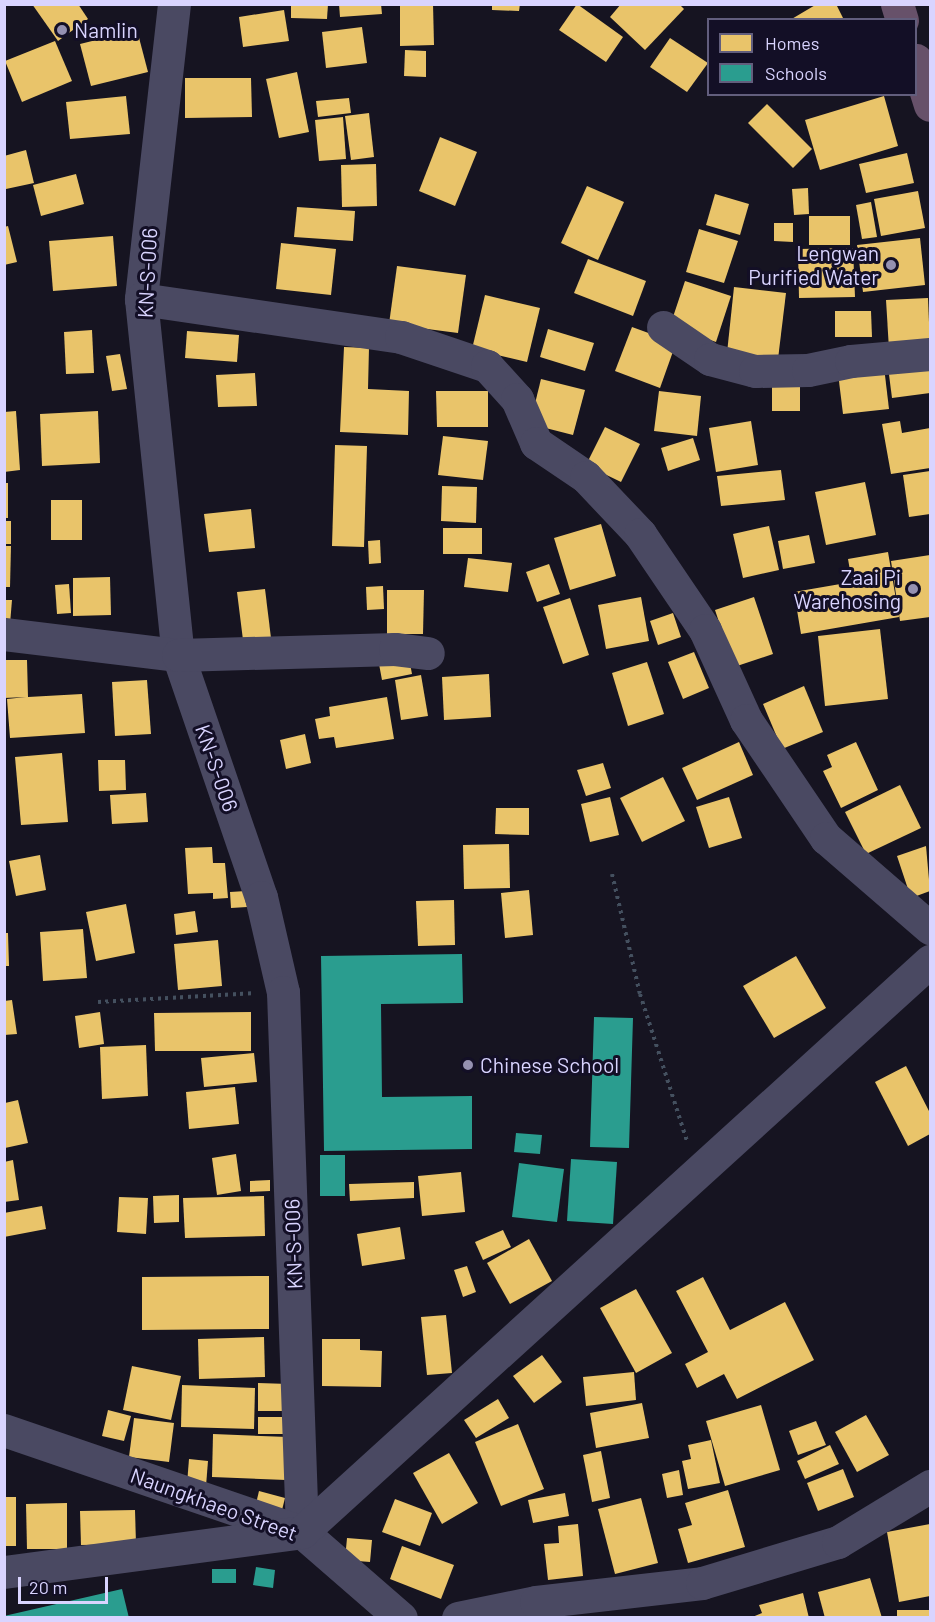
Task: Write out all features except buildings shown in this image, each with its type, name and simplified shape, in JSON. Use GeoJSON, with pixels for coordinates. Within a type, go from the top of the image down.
{"type":"FeatureCollection","features":[{"type":"Feature","properties":{"kind":"highway"},"geometry":{"type":"LineString","coordinates":[[917,66],[930,105]]}},
{"type":"Feature","properties":{"kind":"street","name":"KN-S-006"},"geometry":{"type":"LineString","coordinates":[[174,4],[141,299],[178,655],[261,897],[283,992],[302,1532]]}},
{"type":"Feature","properties":{"kind":"street"},"geometry":{"type":"LineString","coordinates":[[141,299],[401,337],[487,366],[517,399],[536,443],[586,477],[640,534],[705,630],[746,720],[826,838],[930,928]]}},
{"type":"Feature","properties":{"kind":"street"},"geometry":{"type":"LineString","coordinates":[[663,327],[710,358],[755,371],[808,370],[851,361],[930,354]]}},
{"type":"Feature","properties":{"kind":"street"},"geometry":{"type":"LineString","coordinates":[[4,634],[178,655],[395,649],[428,653]]}},
{"type":"Feature","properties":{"kind":"street"},"geometry":{"type":"LineString","coordinates":[[4,1572],[302,1532],[930,961]]}},
{"type":"Feature","properties":{"kind":"street","name":"Naungkhaeo Street"},"geometry":{"type":"LineString","coordinates":[[4,1430],[302,1532],[401,1617]]}},
{"type":"Feature","properties":{"kind":"street"},"geometry":{"type":"LineString","coordinates":[[458,1617],[536,1602],[702,1583],[838,1542],[930,1486]]}},
{"type":"Feature","properties":{"kind":"path"},"geometry":{"type":"LineString","coordinates":[[612,874],[640,994],[697,1171]]}},
{"type":"Feature","properties":{"kind":"path"},"geometry":{"type":"LineString","coordinates":[[98,1002],[283,992]]}},
{"type":"Feature","properties":{"kind":"place","name":"Namlin"},"geometry":{"type":"Point","coordinates":[62,30]}},
{"type":"Feature","properties":{"kind":"place","name":"Lengwan Purified Water"},"geometry":{"type":"Point","coordinates":[891,265]}},
{"type":"Feature","properties":{"kind":"place","name":"Zaai Pi Warehosing"},"geometry":{"type":"Point","coordinates":[913,589]}},
{"type":"Feature","properties":{"kind":"place","name":"Chinese School"},"geometry":{"type":"Point","coordinates":[468,1065]}}]}
